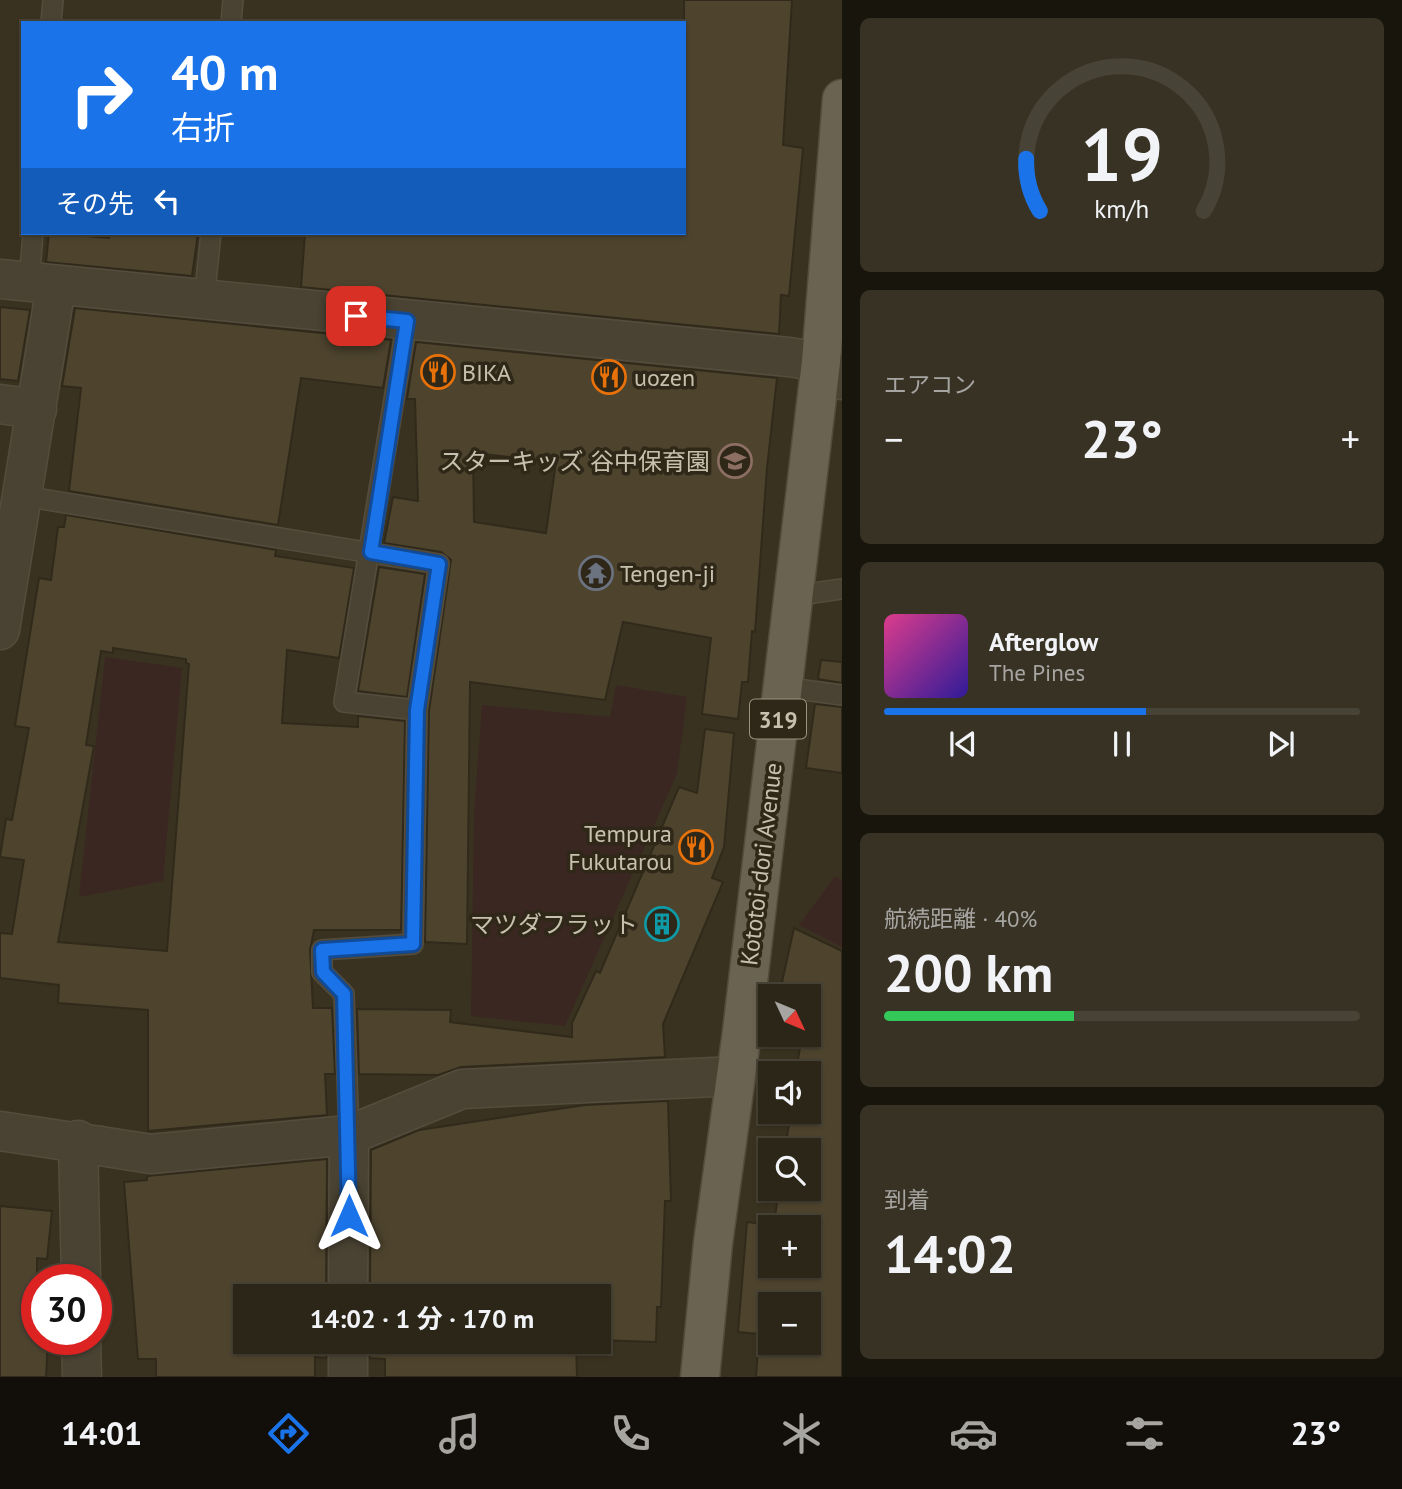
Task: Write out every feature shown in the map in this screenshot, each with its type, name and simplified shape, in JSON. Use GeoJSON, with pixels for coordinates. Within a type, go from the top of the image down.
{"type":"FeatureCollection","features":[{"type":"Feature","properties":{"kind":"main road","name":"Kototoi-dori Avenue"},"geometry":{"type":"LineString","coordinates":[[699,1377],[723,1158],[736,1076],[793,596],[832,371],[842,99]]}},
{"type":"Feature","properties":{"kind":"street"},"geometry":{"type":"LineString","coordinates":[[0,630],[23,496],[18,407],[28,283],[407,321],[832,371]]}},
{"type":"Feature","properties":{"kind":"street"},"geometry":{"type":"LineString","coordinates":[[0,1131],[151,1154],[349,1135],[461,1089],[736,1076]]}},
{"type":"Feature","properties":{"kind":"street"},"geometry":{"type":"LineString","coordinates":[[348,1284],[349,1135]]}},
{"type":"Feature","properties":{"kind":"street"},"geometry":{"type":"LineString","coordinates":[[81,1264],[89,1143]]}},
{"type":"Feature","properties":{"kind":"street"},"geometry":{"type":"LineString","coordinates":[[348,1354],[348,1377]]}},
{"type":"Feature","properties":{"kind":"street"},"geometry":{"type":"LineString","coordinates":[[82,1355],[82,1377]]}},
{"type":"Feature","properties":{"kind":"lane"},"geometry":{"type":"LineString","coordinates":[[51,21],[53,0]]}},
{"type":"Feature","properties":{"kind":"lane"},"geometry":{"type":"LineString","coordinates":[[231,21],[233,0]]}},
{"type":"Feature","properties":{"kind":"lane"},"geometry":{"type":"LineString","coordinates":[[28,283],[33,235]]}},
{"type":"Feature","properties":{"kind":"lane"},"geometry":{"type":"LineString","coordinates":[[204,301],[211,235]]}},
{"type":"Feature","properties":{"kind":"lane"},"geometry":{"type":"LineString","coordinates":[[407,321],[371,552],[344,702],[417,710]]}},
{"type":"Feature","properties":{"kind":"lane"},"geometry":{"type":"LineString","coordinates":[[23,496],[439,564],[417,710],[413,944],[322,950],[323,972],[344,994],[349,1135]]}},
{"type":"Feature","properties":{"kind":"lane"},"geometry":{"type":"LineString","coordinates":[[793,596],[842,589]]}},
{"type":"Feature","properties":{"kind":"lane"},"geometry":{"type":"LineString","coordinates":[[782,688],[842,695]]}},
{"type":"Feature","properties":{"kind":"shaded area"},"geometry":{"type":"Polygon","coordinates":[[[105,657],[182,668],[163,881],[79,897],[105,657]]]}},
{"type":"Feature","properties":{"kind":"shaded area"},"geometry":{"type":"Polygon","coordinates":[[[616,685],[687,697],[677,774],[565,1026],[471,1016],[474,813],[482,705],[610,717],[616,685]]]}},
{"type":"Feature","properties":{"kind":"shaded area"},"geometry":{"type":"Polygon","coordinates":[[[835,876],[842,880],[842,947],[799,925],[835,876]]]}},
{"type":"Feature","properties":{"kind":"building"},"geometry":{"type":"Polygon","coordinates":[[[684,0],[792,0],[783,145],[803,148],[789,296],[781,295],[779,334],[301,287],[305,235],[686,235],[684,0]]]}},
{"type":"Feature","properties":{"kind":"building"},"geometry":{"type":"Polygon","coordinates":[[[49,235],[109,238],[110,235],[198,235],[192,276],[46,262],[49,235]]]}},
{"type":"Feature","properties":{"kind":"building"},"geometry":{"type":"Polygon","coordinates":[[[0,307],[30,310],[18,381],[0,379],[0,307]]]}},
{"type":"Feature","properties":{"kind":"building"},"geometry":{"type":"Polygon","coordinates":[[[75,308],[391,340],[383,388],[301,378],[278,525],[69,491],[81,388],[62,386],[75,308]]]}},
{"type":"Feature","properties":{"kind":"building"},"geometry":{"type":"Polygon","coordinates":[[[416,342],[777,378],[767,468],[755,632],[752,631],[748,682],[742,682],[738,719],[702,714],[711,638],[623,622],[605,700],[470,682],[467,944],[425,942],[429,711],[451,560],[441,552],[384,543],[393,497],[418,501],[415,399],[407,399],[416,342]],[[473,453],[474,522],[546,533],[556,462],[473,453]]]}},
{"type":"Feature","properties":{"kind":"building"},"geometry":{"type":"Polygon","coordinates":[[[66,515],[276,550],[275,556],[354,568],[339,658],[287,650],[282,723],[358,727],[358,716],[405,721],[401,930],[314,930],[310,950],[313,1008],[332,1008],[335,1074],[325,1074],[327,1115],[148,1131],[148,1010],[58,1003],[59,985],[0,978],[0,933],[12,934],[24,860],[0,857],[6,819],[12,820],[29,728],[15,726],[39,578],[51,580],[58,527],[64,527],[66,515]],[[113,648],[113,653],[101,651],[86,745],[94,746],[58,942],[167,951],[189,664],[186,659],[113,648]]]}},
{"type":"Feature","properties":{"kind":"building"},"geometry":{"type":"Polygon","coordinates":[[[379,567],[425,574],[407,697],[358,691],[379,567]]]}},
{"type":"Feature","properties":{"kind":"building"},"geometry":{"type":"Polygon","coordinates":[[[821,660],[842,662],[842,683],[818,679],[821,660]]]}},
{"type":"Feature","properties":{"kind":"building"},"geometry":{"type":"Polygon","coordinates":[[[815,704],[842,707],[842,773],[806,768],[815,704]]]}},
{"type":"Feature","properties":{"kind":"building"},"geometry":{"type":"Polygon","coordinates":[[[705,729],[734,733],[724,847],[712,878],[723,882],[663,1024],[665,1057],[461,1067],[438,1075],[359,1074],[357,1009],[451,1010],[450,1022],[572,1037],[572,1023],[596,971],[600,973],[679,787],[697,793],[705,729]]]}},
{"type":"Feature","properties":{"kind":"building"},"geometry":{"type":"Polygon","coordinates":[[[794,928],[842,951],[842,1377],[756,1377],[758,1348],[758,1355],[821,1355],[821,1292],[758,1292],[758,1334],[738,1332],[747,1222],[758,1223],[758,1278],[821,1278],[821,1215],[775,1215],[777,1201],[821,1201],[821,1138],[787,1138],[789,1124],[821,1124],[821,1061],[798,1061],[800,1047],[821,1047],[821,984],[782,982],[794,928]]]}},
{"type":"Feature","properties":{"kind":"building"},"geometry":{"type":"Polygon","coordinates":[[[668,1101],[671,1201],[665,1201],[661,1307],[657,1307],[656,1342],[611,1340],[611,1284],[370,1284],[371,1150],[419,1130],[585,1105],[668,1101]]]}},
{"type":"Feature","properties":{"kind":"building"},"geometry":{"type":"Polygon","coordinates":[[[327,1159],[326,1284],[233,1284],[233,1354],[326,1354],[326,1358],[315,1357],[315,1377],[156,1377],[156,1359],[138,1359],[124,1182],[147,1180],[147,1176],[327,1159]]]}},
{"type":"Feature","properties":{"kind":"building"},"geometry":{"type":"Polygon","coordinates":[[[0,1206],[52,1211],[47,1259],[37,1258],[37,1264],[21,1264],[21,1355],[47,1355],[46,1377],[0,1377],[0,1206]]]}},
{"type":"Feature","properties":{"kind":"building"},"geometry":{"type":"Polygon","coordinates":[[[370,1354],[576,1354],[577,1377],[385,1377],[385,1359],[370,1358],[370,1354]]]}},
{"type":"Feature","properties":{"kind":"place","name":"BIKA"},"geometry":{"type":"Point","coordinates":[438,372]}},
{"type":"Feature","properties":{"kind":"place","name":"uozen"},"geometry":{"type":"Point","coordinates":[609,377]}},
{"type":"Feature","properties":{"kind":"place","name":"スターキッズ 谷中保育園"},"geometry":{"type":"Point","coordinates":[735,461]}},
{"type":"Feature","properties":{"kind":"place","name":"Tengen-ji"},"geometry":{"type":"Point","coordinates":[596,573]}},
{"type":"Feature","properties":{"kind":"place","name":"Tempura Fukutarou"},"geometry":{"type":"Point","coordinates":[696,847]}},
{"type":"Feature","properties":{"kind":"place","name":"マツダフラット"},"geometry":{"type":"Point","coordinates":[662,924]}},
{"type":"Feature","properties":{"kind":"route"},"geometry":{"type":"LineString","coordinates":[[349,1216],[344,994],[323,972],[322,950],[413,944],[417,710],[439,564],[371,552],[407,321],[356,316]]}}]}
